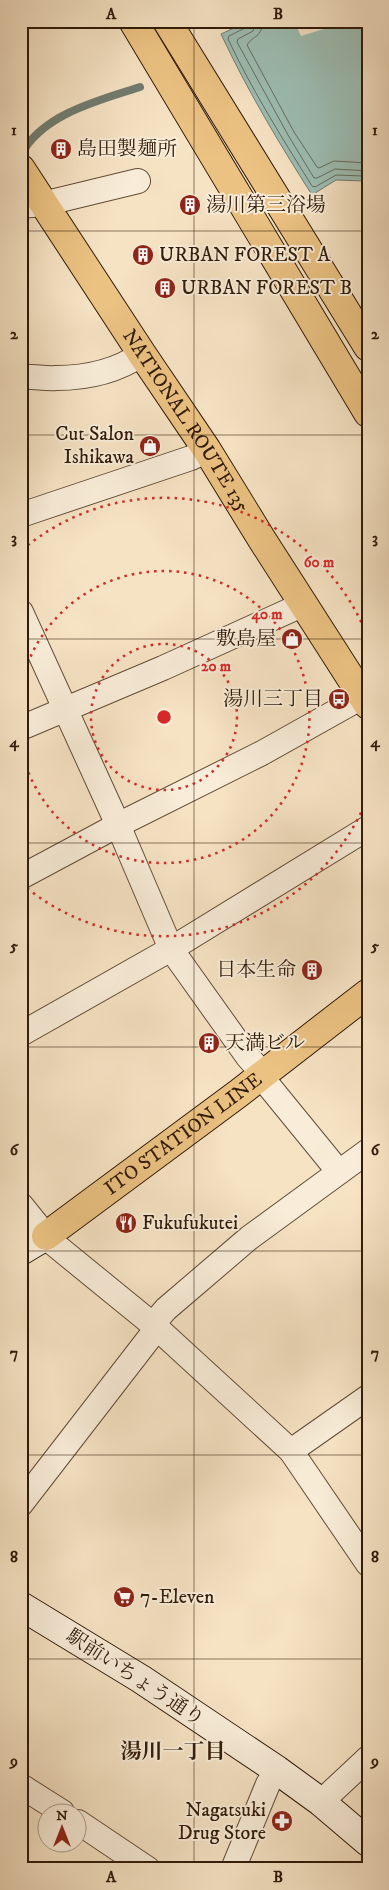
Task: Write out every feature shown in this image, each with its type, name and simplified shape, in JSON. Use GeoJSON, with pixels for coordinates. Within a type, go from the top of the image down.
{"type":"FeatureCollection","features":[{"type":"Feature","properties":{"kind":"main road"},"geometry":{"type":"LineString","coordinates":[[133,21],[368,413]]}},
{"type":"Feature","properties":{"kind":"main road"},"geometry":{"type":"LineString","coordinates":[[167,21],[368,347]]}},
{"type":"Feature","properties":{"kind":"main road","name":"NATIONAL ROUTE 135"},"geometry":{"type":"LineString","coordinates":[[24,174],[32,205],[142,354],[207,450],[304,604]]}},
{"type":"Feature","properties":{"kind":"main road"},"geometry":{"type":"LineString","coordinates":[[304,604],[365,701]]}},
{"type":"Feature","properties":{"kind":"main road","name":"ITO STATION LINE"},"geometry":{"type":"LineString","coordinates":[[46,1236],[368,993]]}},
{"type":"Feature","properties":{"kind":"street"},"geometry":{"type":"LineString","coordinates":[[32,205],[138,180]]}},
{"type":"Feature","properties":{"kind":"street"},"geometry":{"type":"LineString","coordinates":[[21,377],[56,379],[93,375],[130,363],[142,354]]}},
{"type":"Feature","properties":{"kind":"street"},"geometry":{"type":"LineString","coordinates":[[21,515],[191,458],[207,450]]}},
{"type":"Feature","properties":{"kind":"street"},"geometry":{"type":"LineString","coordinates":[[21,728],[162,668],[304,604]]}},
{"type":"Feature","properties":{"kind":"street"},"geometry":{"type":"LineString","coordinates":[[21,612],[118,825],[171,949],[248,1058],[263,1074],[268,1085],[339,1172]]}},
{"type":"Feature","properties":{"kind":"street"},"geometry":{"type":"LineString","coordinates":[[21,877],[118,825],[365,701]]}},
{"type":"Feature","properties":{"kind":"street"},"geometry":{"type":"LineString","coordinates":[[21,1034],[171,949],[368,828]]}},
{"type":"Feature","properties":{"kind":"street"},"geometry":{"type":"LineString","coordinates":[[21,1504],[166,1309],[249,1238],[368,1151]]}},
{"type":"Feature","properties":{"kind":"street"},"geometry":{"type":"LineString","coordinates":[[21,1205],[46,1236],[155,1326],[291,1451],[359,1531],[368,1564]]}},
{"type":"Feature","properties":{"kind":"street"},"geometry":{"type":"LineString","coordinates":[[21,1251],[46,1236]]}},
{"type":"Feature","properties":{"kind":"street"},"geometry":{"type":"LineString","coordinates":[[291,1451],[368,1397]]}},
{"type":"Feature","properties":{"kind":"street","name":"駅前いちょう通り"},"geometry":{"type":"LineString","coordinates":[[21,1606],[141,1679],[277,1770],[322,1802],[368,1842]]}},
{"type":"Feature","properties":{"kind":"street"},"geometry":{"type":"LineString","coordinates":[[322,1802],[368,1758]]}},
{"type":"Feature","properties":{"kind":"street"},"geometry":{"type":"LineString","coordinates":[[234,1869],[268,1784],[277,1770]]}},
{"type":"Feature","properties":{"kind":"street"},"geometry":{"type":"LineString","coordinates":[[21,1786],[46,1802]]}},
{"type":"Feature","properties":{"kind":"street"},"geometry":{"type":"LineString","coordinates":[[88,1829],[148,1869]]}},
{"type":"Feature","properties":{"kind":"water"},"geometry":{"type":"Polygon","coordinates":[[[249,21],[368,21],[368,188],[363,181],[336,180],[312,195],[264,116],[221,34],[249,21]]]}},
{"type":"Feature","properties":{"kind":"pier"},"geometry":{"type":"Polygon","coordinates":[[[294,21],[350,21],[301,36],[294,21]]]}},
{"type":"Feature","properties":{"kind":"waterway"},"geometry":{"type":"LineString","coordinates":[[21,155],[31,141],[57,119],[90,103],[140,87]]}},
{"type":"Feature","properties":{"kind":"place","name":"島田製麺所"},"geometry":{"type":"Point","coordinates":[61,149]}},
{"type":"Feature","properties":{"kind":"place","name":"湯川第三浴場"},"geometry":{"type":"Point","coordinates":[190,205]}},
{"type":"Feature","properties":{"kind":"place","name":"URBAN FOREST A"},"geometry":{"type":"Point","coordinates":[143,255]}},
{"type":"Feature","properties":{"kind":"place","name":"URBAN FOREST B"},"geometry":{"type":"Point","coordinates":[165,288]}},
{"type":"Feature","properties":{"kind":"place","name":"Cut Salon Ishikawa"},"geometry":{"type":"Point","coordinates":[150,446]}},
{"type":"Feature","properties":{"kind":"place","name":"敷島屋"},"geometry":{"type":"Point","coordinates":[292,639]}},
{"type":"Feature","properties":{"kind":"place","name":"湯川三丁目"},"geometry":{"type":"Point","coordinates":[339,699]}},
{"type":"Feature","properties":{"kind":"place","name":"日本生命"},"geometry":{"type":"Point","coordinates":[312,970]}},
{"type":"Feature","properties":{"kind":"place","name":"天満ビル"},"geometry":{"type":"Point","coordinates":[209,1043]}},
{"type":"Feature","properties":{"kind":"place","name":"Fukufukutei"},"geometry":{"type":"Point","coordinates":[126,1223]}},
{"type":"Feature","properties":{"kind":"place","name":"7-Eleven"},"geometry":{"type":"Point","coordinates":[124,1597]}},
{"type":"Feature","properties":{"kind":"place","name":"Nagatsuki Drug Store"},"geometry":{"type":"Point","coordinates":[282,1821]}},
{"type":"Feature","properties":{"kind":"district","name":"湯川一丁目"},"geometry":{"type":"Point","coordinates":[173,1752]}}]}
